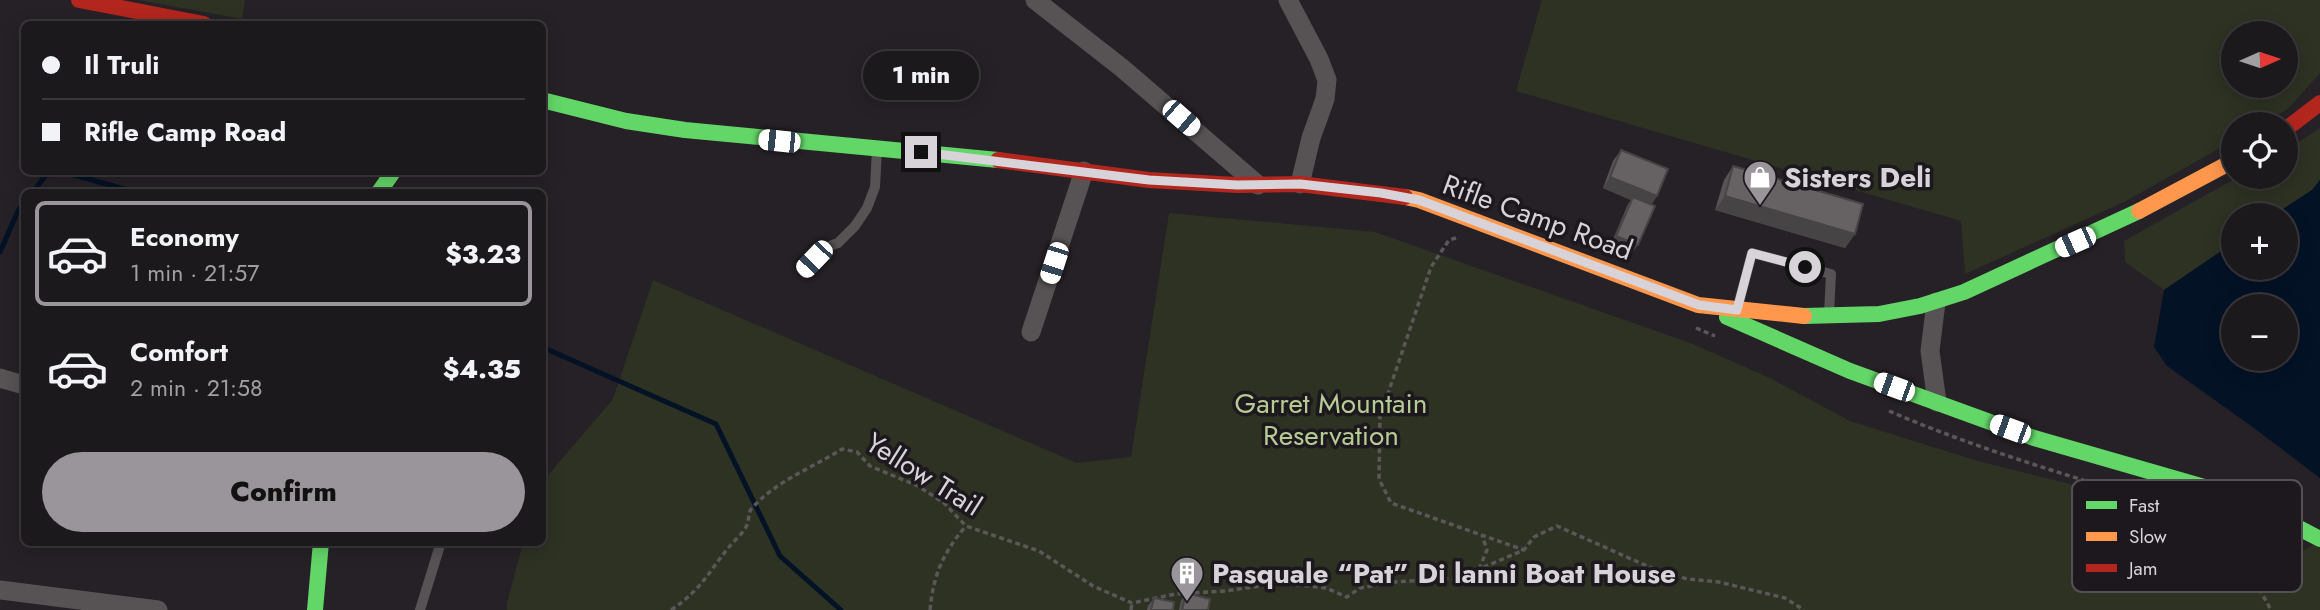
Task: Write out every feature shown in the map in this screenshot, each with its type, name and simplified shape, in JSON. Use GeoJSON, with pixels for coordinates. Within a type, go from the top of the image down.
{"type":"FeatureCollection","features":[{"type":"Feature","properties":{"kind":"street"},"geometry":{"type":"LineString","coordinates":[[79,0],[188,21]]}},
{"type":"Feature","properties":{"kind":"street"},"geometry":{"type":"LineString","coordinates":[[1035,0],[1122,68],[1258,185]]}},
{"type":"Feature","properties":{"kind":"street"},"geometry":{"type":"LineString","coordinates":[[1288,0],[1327,80],[1325,99],[1311,138],[1300,184]]}},
{"type":"Feature","properties":{"kind":"street","name":"Rifle Camp Road"},"geometry":{"type":"LineString","coordinates":[[546,101],[626,121],[685,130],[965,156],[1149,180],[1258,185],[1300,184],[1381,193],[1419,200],[1699,305],[1792,316],[1879,314],[1936,302],[2119,222],[2221,167]]}},
{"type":"Feature","properties":{"kind":"street"},"geometry":{"type":"LineString","coordinates":[[2298,120],[2320,103]]}},
{"type":"Feature","properties":{"kind":"street"},"geometry":{"type":"LineString","coordinates":[[1031,332],[1084,171]]}},
{"type":"Feature","properties":{"kind":"street"},"geometry":{"type":"LineString","coordinates":[[1936,302],[1930,351],[1937,402]]}},
{"type":"Feature","properties":{"kind":"street"},"geometry":{"type":"LineString","coordinates":[[1699,305],[1850,371],[2034,438],[2180,480]]}},
{"type":"Feature","properties":{"kind":"street"},"geometry":{"type":"LineString","coordinates":[[0,378],[21,384]]}},
{"type":"Feature","properties":{"kind":"street"},"geometry":{"type":"LineString","coordinates":[[2302,530],[2320,539]]}},
{"type":"Feature","properties":{"kind":"street"},"geometry":{"type":"LineString","coordinates":[[315,610],[321,546]]}},
{"type":"Feature","properties":{"kind":"street"},"geometry":{"type":"LineString","coordinates":[[0,590],[158,610]]}},
{"type":"Feature","properties":{"kind":"lane"},"geometry":{"type":"LineString","coordinates":[[803,270],[824,248],[838,243],[855,226],[867,208],[875,187],[877,149]]}},
{"type":"Feature","properties":{"kind":"lane"},"geometry":{"type":"LineString","coordinates":[[1737,310],[1752,253],[1831,274],[1829,316]]}},
{"type":"Feature","properties":{"kind":"lane"},"geometry":{"type":"LineString","coordinates":[[419,610],[440,546]]}},
{"type":"Feature","properties":{"kind":"path"},"geometry":{"type":"LineString","coordinates":[[1461,237],[1449,240],[1431,268],[1384,405],[1380,417],[1379,479],[1391,503],[1524,550]]}},
{"type":"Feature","properties":{"kind":"path"},"geometry":{"type":"LineString","coordinates":[[1687,324],[1721,339]]}},
{"type":"Feature","properties":{"kind":"path"},"geometry":{"type":"LineString","coordinates":[[1882,408],[1944,435],[2086,480]]}},
{"type":"Feature","properties":{"kind":"path","name":"Yellow Trail"},"geometry":{"type":"LineString","coordinates":[[671,610],[696,591],[710,575],[746,526],[750,509],[795,473],[813,467],[842,449],[857,452],[870,466],[918,486],[944,503],[966,526],[1039,551],[1093,586],[1132,603]]}},
{"type":"Feature","properties":{"kind":"path"},"geometry":{"type":"LineString","coordinates":[[930,610],[932,587],[943,558],[966,526]]}},
{"type":"Feature","properties":{"kind":"path"},"geometry":{"type":"LineString","coordinates":[[1131,610],[1132,603],[1175,594],[1225,591],[1281,583],[1326,588],[1348,597],[1360,588],[1393,582],[1458,578],[1524,550],[1534,537],[1557,526],[1647,566],[1687,579],[1719,582],[1785,598],[1804,610]]}},
{"type":"Feature","properties":{"kind":"path"},"geometry":{"type":"LineString","coordinates":[[1478,570],[1487,550],[1482,535]]}},
{"type":"Feature","properties":{"kind":"path"},"geometry":{"type":"LineString","coordinates":[[2261,592],[2271,610]]}},
{"type":"Feature","properties":{"kind":"green space"},"geometry":{"type":"Polygon","coordinates":[[[138,0],[245,0],[242,19],[138,0]]]}},
{"type":"Feature","properties":{"kind":"green space"},"geometry":{"type":"Polygon","coordinates":[[[1542,0],[2320,0],[2320,73],[2298,98],[2298,21],[2221,21],[2221,98],[2298,98],[2288,109],[2283,112],[2221,112],[2221,148],[2124,202],[1965,274],[1961,221],[1516,91],[1542,0]]]}},
{"type":"Feature","properties":{"kind":"green space"},"geometry":{"type":"Polygon","coordinates":[[[2320,128],[2320,180],[2312,190],[2292,203],[2221,203],[2221,251],[2164,290],[2125,262],[2124,241],[2221,187],[2221,189],[2298,189],[2298,142],[2320,128]]]}},
{"type":"Feature","properties":{"kind":"green space","name":"Garret Mountain Reservation"},"geometry":{"type":"Polygon","coordinates":[[[1169,213],[1375,232],[1693,344],[1772,379],[1850,421],[1978,461],[2072,485],[2072,592],[2302,592],[2302,551],[2320,541],[2320,610],[507,610],[522,546],[546,546],[546,477],[613,399],[653,280],[1077,463],[1131,457],[1169,213]]]}},
{"type":"Feature","properties":{"kind":"water"},"geometry":{"type":"Polygon","coordinates":[[[2320,180],[2320,478],[2167,366],[2154,347],[2164,290],[2221,251],[2221,280],[2298,280],[2298,203],[2292,203],[2312,190],[2320,180]]]}},
{"type":"Feature","properties":{"kind":"building"},"geometry":{"type":"Polygon","coordinates":[[[1621,150],[1668,169],[1657,196],[1610,177],[1621,150]]]}},
{"type":"Feature","properties":{"kind":"building"},"geometry":{"type":"Polygon","coordinates":[[[1733,166],[1863,204],[1855,234],[1725,196],[1733,166]]]}},
{"type":"Feature","properties":{"kind":"building"},"geometry":{"type":"Polygon","coordinates":[[[1633,197],[1655,206],[1638,245],[1616,236],[1633,197]]]}},
{"type":"Feature","properties":{"kind":"building"},"geometry":{"type":"Polygon","coordinates":[[[1186,593],[1210,599],[1208,610],[1182,610],[1186,593]]]}},
{"type":"Feature","properties":{"kind":"building"},"geometry":{"type":"Polygon","coordinates":[[[1154,598],[1174,602],[1173,610],[1151,610],[1154,598]]]}},
{"type":"Feature","properties":{"kind":"waterway"},"geometry":{"type":"LineString","coordinates":[[35,189],[46,175]]}},
{"type":"Feature","properties":{"kind":"waterway"},"geometry":{"type":"LineString","coordinates":[[74,175],[124,189]]}},
{"type":"Feature","properties":{"kind":"waterway"},"geometry":{"type":"LineString","coordinates":[[0,252],[21,207]]}},
{"type":"Feature","properties":{"kind":"waterway"},"geometry":{"type":"LineString","coordinates":[[546,349],[716,424],[780,556],[841,610]]}},
{"type":"Feature","properties":{"kind":"traffic: fast"},"geometry":{"type":"LineString","coordinates":[[546,101],[626,121],[685,130],[998,160]]}},
{"type":"Feature","properties":{"kind":"traffic: fast"},"geometry":{"type":"LineString","coordinates":[[381,189],[391,175]]}},
{"type":"Feature","properties":{"kind":"traffic: fast"},"geometry":{"type":"LineString","coordinates":[[1804,316],[1879,314],[1920,306],[1964,292],[2139,211]]}},
{"type":"Feature","properties":{"kind":"traffic: fast"},"geometry":{"type":"LineString","coordinates":[[1727,317],[1850,371],[2034,438],[2180,480]]}},
{"type":"Feature","properties":{"kind":"traffic: fast"},"geometry":{"type":"LineString","coordinates":[[2302,530],[2320,539]]}},
{"type":"Feature","properties":{"kind":"traffic: fast"},"geometry":{"type":"LineString","coordinates":[[315,610],[321,546]]}},
{"type":"Feature","properties":{"kind":"traffic: slow"},"geometry":{"type":"LineString","coordinates":[[2139,211],[2221,167]]}},
{"type":"Feature","properties":{"kind":"traffic: slow"},"geometry":{"type":"LineString","coordinates":[[1405,197],[1698,305],[1804,316]]}},
{"type":"Feature","properties":{"kind":"traffic: jam"},"geometry":{"type":"LineString","coordinates":[[79,0],[188,21]]}},
{"type":"Feature","properties":{"kind":"traffic: jam"},"geometry":{"type":"LineString","coordinates":[[2298,120],[2320,103]]}},
{"type":"Feature","properties":{"kind":"traffic: jam"},"geometry":{"type":"LineString","coordinates":[[998,160],[1149,180],[1237,185],[1300,184],[1405,197]]}},
{"type":"Feature","properties":{"kind":"place","name":"Sisters Deli"},"geometry":{"type":"Point","coordinates":[1760,207]}},
{"type":"Feature","properties":{"kind":"place","name":"Pasquale “Pat” Di lanni Boat House"},"geometry":{"type":"Point","coordinates":[1187,603]}},
{"type":"Feature","properties":{"kind":"route"},"geometry":{"type":"LineString","coordinates":[[921,152],[1149,180],[1237,185],[1300,184],[1419,200],[1699,305],[1737,310],[1752,253],[1805,267]]}}]}
